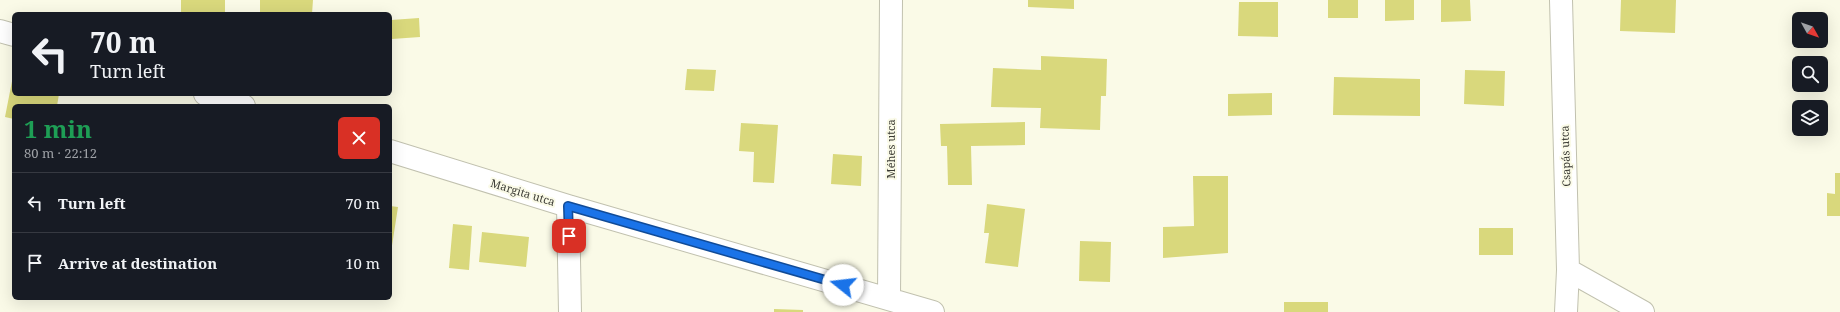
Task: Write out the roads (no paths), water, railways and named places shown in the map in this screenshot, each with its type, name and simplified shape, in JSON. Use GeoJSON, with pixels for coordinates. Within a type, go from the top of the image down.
{"type":"FeatureCollection","features":[{"type":"Feature","properties":{"kind":"street","name":"Méhes utca"},"geometry":{"type":"LineString","coordinates":[[889,299],[891,0]]}},
{"type":"Feature","properties":{"kind":"street","name":"Csapás utca"},"geometry":{"type":"LineString","coordinates":[[1561,0],[1568,270],[1566,312]]}},
{"type":"Feature","properties":{"kind":"street"},"geometry":{"type":"LineString","coordinates":[[0,31],[12,34]]}},
{"type":"Feature","properties":{"kind":"street"},"geometry":{"type":"LineString","coordinates":[[212,96],[238,104]]}},
{"type":"Feature","properties":{"kind":"street","name":"Margita utca"},"geometry":{"type":"LineString","coordinates":[[392,152],[568,206],[933,312]]}},
{"type":"Feature","properties":{"kind":"street"},"geometry":{"type":"LineString","coordinates":[[568,206],[570,312]]}},
{"type":"Feature","properties":{"kind":"street"},"geometry":{"type":"LineString","coordinates":[[1568,270],[1643,312]]}}]}
